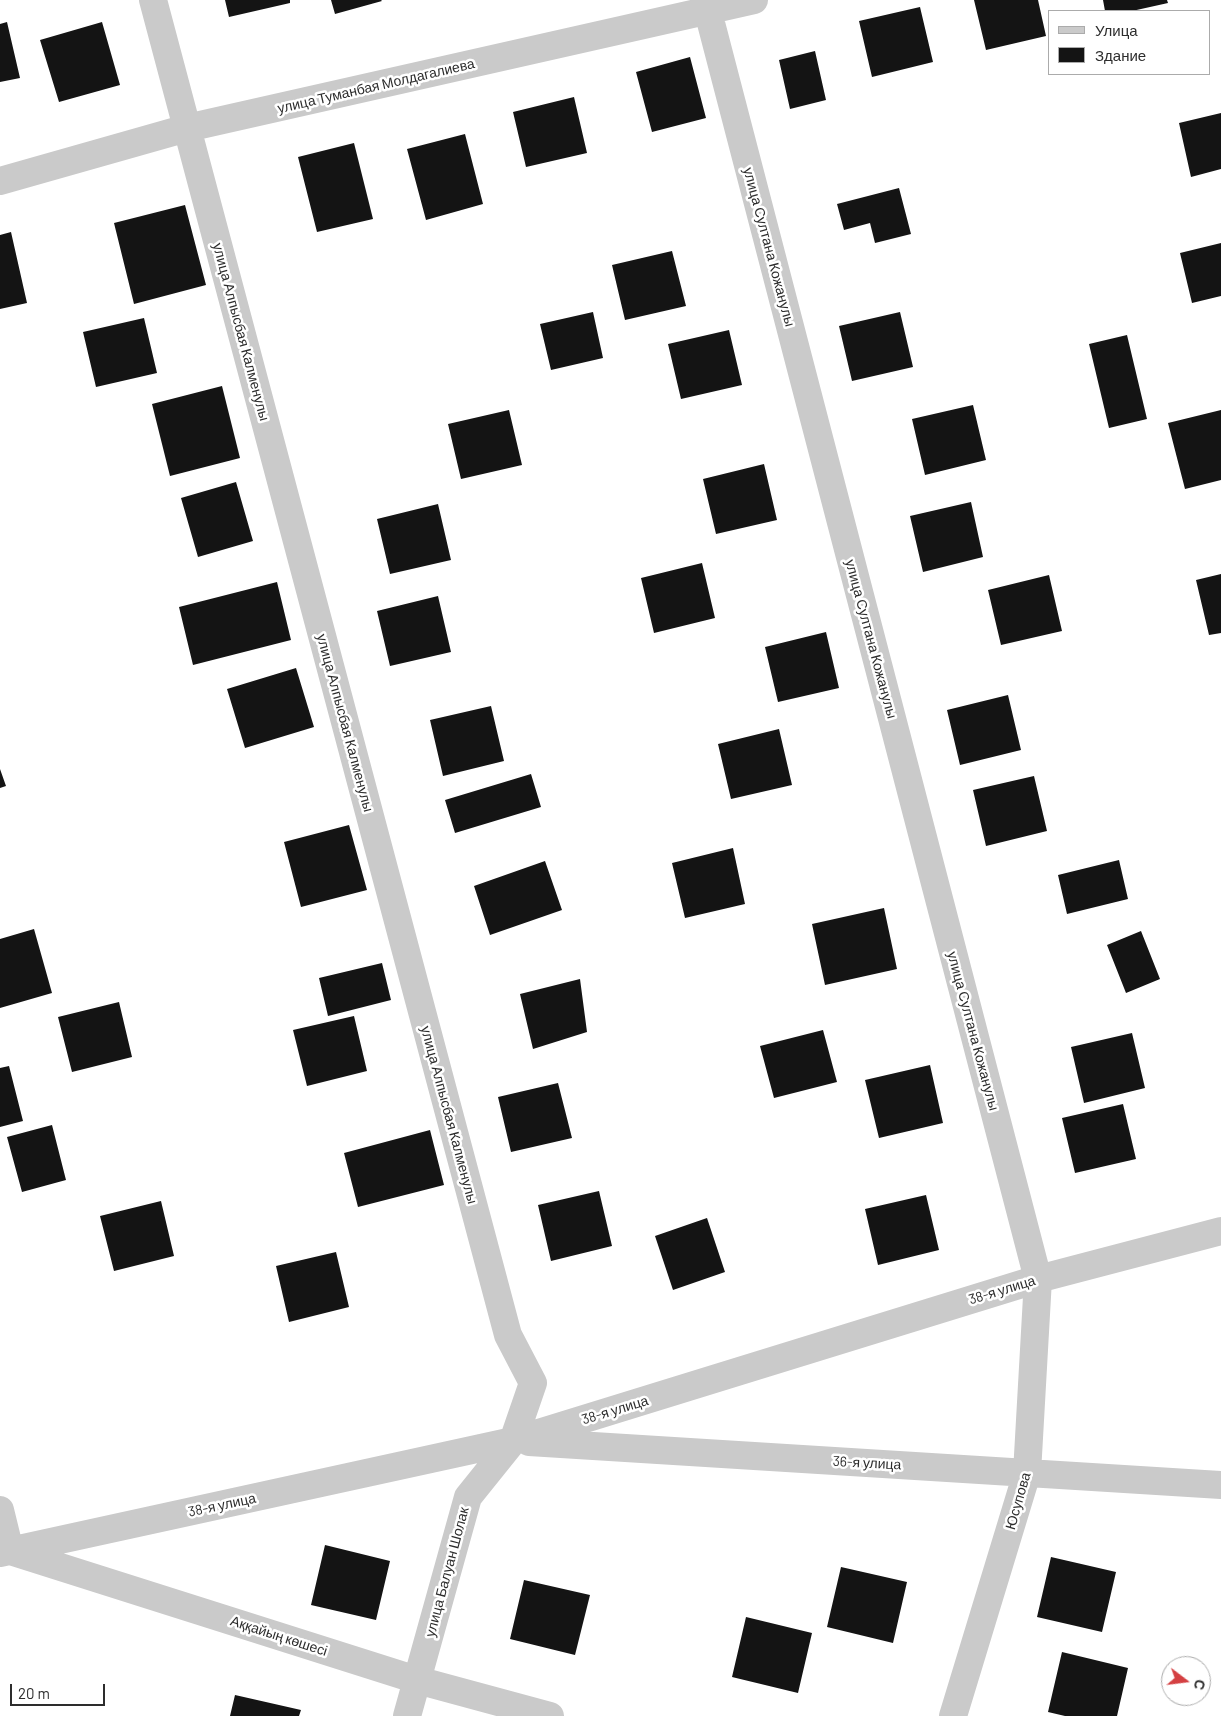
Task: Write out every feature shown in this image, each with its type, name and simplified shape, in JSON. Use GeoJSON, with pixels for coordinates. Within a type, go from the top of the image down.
{"type":"FeatureCollection","features":[{"type":"Feature","properties":{"kind":"street","name":"улица Алпысбая Калменулы"},"geometry":{"type":"LineString","coordinates":[[153,0],[508,1335],[533,1384],[513,1441]]}},
{"type":"Feature","properties":{"kind":"street","name":"улица Туманбая Молдагалиева"},"geometry":{"type":"LineString","coordinates":[[0,181],[187,128],[706,6],[754,0]]}},
{"type":"Feature","properties":{"kind":"street","name":"улица Султана Кожанулы"},"geometry":{"type":"LineString","coordinates":[[706,6],[1038,1279]]}},
{"type":"Feature","properties":{"kind":"street","name":"38-я улица"},"geometry":{"type":"LineString","coordinates":[[5,1552],[513,1441],[1038,1279],[1221,1231]]}},
{"type":"Feature","properties":{"kind":"street","name":"Юсупова"},"geometry":{"type":"LineString","coordinates":[[953,1716],[1027,1473],[1038,1279]]}},
{"type":"Feature","properties":{"kind":"street","name":"36-я улица"},"geometry":{"type":"LineString","coordinates":[[513,1441],[1221,1485]]}},
{"type":"Feature","properties":{"kind":"street","name":"улица Балуан Шолак"},"geometry":{"type":"LineString","coordinates":[[407,1716],[468,1497],[513,1441]]}},
{"type":"Feature","properties":{"kind":"street"},"geometry":{"type":"LineString","coordinates":[[0,1510],[5,1552]]}},
{"type":"Feature","properties":{"kind":"street","name":"Аққайың көшесі"},"geometry":{"type":"LineString","coordinates":[[5,1552],[417,1680],[550,1716]]}},
{"type":"Feature","properties":{"kind":"building"},"geometry":{"type":"Polygon","coordinates":[[[225,0],[290,0],[290,3],[229,17],[225,0]]]}},
{"type":"Feature","properties":{"kind":"building"},"geometry":{"type":"Polygon","coordinates":[[[331,0],[381,0],[382,1],[335,14],[331,0]]]}},
{"type":"Feature","properties":{"kind":"building"},"geometry":{"type":"Polygon","coordinates":[[[974,0],[1038,0],[1046,36],[986,50],[974,0]]]}},
{"type":"Feature","properties":{"kind":"building"},"geometry":{"type":"Polygon","coordinates":[[[1103,0],[1167,0],[1168,3],[1136,10],[1105,10],[1103,0]]]}},
{"type":"Feature","properties":{"kind":"building"},"geometry":{"type":"Polygon","coordinates":[[[920,7],[933,62],[872,77],[859,21],[920,7]]]}},
{"type":"Feature","properties":{"kind":"building"},"geometry":{"type":"Polygon","coordinates":[[[7,22],[20,78],[0,82],[0,24],[7,22]]]}},
{"type":"Feature","properties":{"kind":"building"},"geometry":{"type":"Polygon","coordinates":[[[102,22],[120,85],[59,102],[40,40],[102,22]]]}},
{"type":"Feature","properties":{"kind":"building"},"geometry":{"type":"Polygon","coordinates":[[[815,51],[826,100],[790,109],[779,60],[815,51]]]}},
{"type":"Feature","properties":{"kind":"building"},"geometry":{"type":"Polygon","coordinates":[[[690,57],[706,118],[652,132],[636,72],[690,57]]]}},
{"type":"Feature","properties":{"kind":"building"},"geometry":{"type":"Polygon","coordinates":[[[574,97],[587,153],[526,167],[513,112],[574,97]]]}},
{"type":"Feature","properties":{"kind":"building"},"geometry":{"type":"Polygon","coordinates":[[[1221,113],[1221,169],[1191,177],[1179,123],[1221,113]]]}},
{"type":"Feature","properties":{"kind":"building"},"geometry":{"type":"Polygon","coordinates":[[[465,134],[483,204],[426,220],[407,149],[465,134]]]}},
{"type":"Feature","properties":{"kind":"building"},"geometry":{"type":"Polygon","coordinates":[[[354,143],[373,219],[317,232],[298,157],[354,143]]]}},
{"type":"Feature","properties":{"kind":"building"},"geometry":{"type":"Polygon","coordinates":[[[899,188],[911,234],[875,243],[870,223],[844,230],[837,204],[899,188]]]}},
{"type":"Feature","properties":{"kind":"building"},"geometry":{"type":"Polygon","coordinates":[[[185,205],[206,285],[134,304],[114,223],[185,205]]]}},
{"type":"Feature","properties":{"kind":"building"},"geometry":{"type":"Polygon","coordinates":[[[11,232],[27,303],[0,309],[0,235],[11,232]]]}},
{"type":"Feature","properties":{"kind":"building"},"geometry":{"type":"Polygon","coordinates":[[[1221,243],[1221,296],[1192,303],[1180,253],[1221,243]]]}},
{"type":"Feature","properties":{"kind":"building"},"geometry":{"type":"Polygon","coordinates":[[[672,251],[686,306],[625,320],[612,265],[672,251]]]}},
{"type":"Feature","properties":{"kind":"building"},"geometry":{"type":"Polygon","coordinates":[[[593,312],[603,358],[551,370],[540,324],[593,312]]]}},
{"type":"Feature","properties":{"kind":"building"},"geometry":{"type":"Polygon","coordinates":[[[900,312],[913,367],[852,381],[839,326],[900,312]]]}},
{"type":"Feature","properties":{"kind":"building"},"geometry":{"type":"Polygon","coordinates":[[[144,318],[157,373],[96,387],[83,332],[144,318]]]}},
{"type":"Feature","properties":{"kind":"building"},"geometry":{"type":"Polygon","coordinates":[[[729,330],[742,385],[681,399],[668,344],[729,330]]]}},
{"type":"Feature","properties":{"kind":"building"},"geometry":{"type":"Polygon","coordinates":[[[1127,335],[1147,419],[1109,428],[1089,344],[1127,335]]]}},
{"type":"Feature","properties":{"kind":"building"},"geometry":{"type":"Polygon","coordinates":[[[222,386],[240,458],[170,476],[152,404],[222,386]]]}},
{"type":"Feature","properties":{"kind":"building"},"geometry":{"type":"Polygon","coordinates":[[[973,405],[986,460],[925,475],[912,419],[973,405]]]}},
{"type":"Feature","properties":{"kind":"building"},"geometry":{"type":"Polygon","coordinates":[[[509,410],[522,465],[461,479],[448,424],[509,410]]]}},
{"type":"Feature","properties":{"kind":"building"},"geometry":{"type":"Polygon","coordinates":[[[1221,410],[1221,480],[1185,489],[1168,423],[1221,410]]]}},
{"type":"Feature","properties":{"kind":"building"},"geometry":{"type":"Polygon","coordinates":[[[764,464],[777,520],[716,534],[703,479],[764,464]]]}},
{"type":"Feature","properties":{"kind":"building"},"geometry":{"type":"Polygon","coordinates":[[[236,482],[253,541],[198,557],[181,498],[236,482]]]}},
{"type":"Feature","properties":{"kind":"building"},"geometry":{"type":"Polygon","coordinates":[[[971,502],[983,557],[923,572],[910,516],[971,502]]]}},
{"type":"Feature","properties":{"kind":"building"},"geometry":{"type":"Polygon","coordinates":[[[438,504],[451,560],[390,574],[377,519],[438,504]]]}},
{"type":"Feature","properties":{"kind":"building"},"geometry":{"type":"Polygon","coordinates":[[[702,563],[715,618],[654,633],[641,578],[702,563]]]}},
{"type":"Feature","properties":{"kind":"building"},"geometry":{"type":"Polygon","coordinates":[[[1221,574],[1221,633],[1209,635],[1196,580],[1221,574]]]}},
{"type":"Feature","properties":{"kind":"building"},"geometry":{"type":"Polygon","coordinates":[[[1049,575],[1062,631],[1001,645],[988,590],[1049,575]]]}},
{"type":"Feature","properties":{"kind":"building"},"geometry":{"type":"Polygon","coordinates":[[[277,582],[291,640],[193,665],[179,607],[277,582]]]}},
{"type":"Feature","properties":{"kind":"building"},"geometry":{"type":"Polygon","coordinates":[[[438,596],[451,652],[390,666],[377,611],[438,596]]]}},
{"type":"Feature","properties":{"kind":"building"},"geometry":{"type":"Polygon","coordinates":[[[826,632],[839,688],[778,702],[765,647],[826,632]]]}},
{"type":"Feature","properties":{"kind":"building"},"geometry":{"type":"Polygon","coordinates":[[[296,668],[314,727],[245,748],[227,689],[296,668]]]}},
{"type":"Feature","properties":{"kind":"building"},"geometry":{"type":"Polygon","coordinates":[[[1008,695],[1021,750],[960,765],[947,710],[1008,695]]]}},
{"type":"Feature","properties":{"kind":"building"},"geometry":{"type":"Polygon","coordinates":[[[491,706],[504,761],[443,776],[430,720],[491,706]]]}},
{"type":"Feature","properties":{"kind":"building"},"geometry":{"type":"Polygon","coordinates":[[[779,729],[792,785],[731,799],[718,744],[779,729]]]}},
{"type":"Feature","properties":{"kind":"building"},"geometry":{"type":"Polygon","coordinates":[[[0,769],[6,786],[0,788],[0,769]]]}},
{"type":"Feature","properties":{"kind":"building"},"geometry":{"type":"Polygon","coordinates":[[[531,774],[541,807],[455,833],[445,800],[531,774]]]}},
{"type":"Feature","properties":{"kind":"building"},"geometry":{"type":"Polygon","coordinates":[[[1034,776],[1047,831],[986,846],[973,790],[1034,776]]]}},
{"type":"Feature","properties":{"kind":"building"},"geometry":{"type":"Polygon","coordinates":[[[349,825],[367,890],[301,907],[284,842],[349,825]]]}},
{"type":"Feature","properties":{"kind":"building"},"geometry":{"type":"Polygon","coordinates":[[[733,848],[745,904],[685,918],[672,863],[733,848]]]}},
{"type":"Feature","properties":{"kind":"building"},"geometry":{"type":"Polygon","coordinates":[[[1119,860],[1128,899],[1067,914],[1058,875],[1119,860]]]}},
{"type":"Feature","properties":{"kind":"building"},"geometry":{"type":"Polygon","coordinates":[[[545,861],[562,910],[490,935],[474,886],[545,861]]]}},
{"type":"Feature","properties":{"kind":"building"},"geometry":{"type":"Polygon","coordinates":[[[884,908],[897,969],[825,985],[812,924],[884,908]]]}},
{"type":"Feature","properties":{"kind":"building"},"geometry":{"type":"Polygon","coordinates":[[[34,929],[52,993],[0,1008],[0,939],[34,929]]]}},
{"type":"Feature","properties":{"kind":"building"},"geometry":{"type":"Polygon","coordinates":[[[1141,931],[1160,979],[1126,993],[1107,945],[1141,931]]]}},
{"type":"Feature","properties":{"kind":"building"},"geometry":{"type":"Polygon","coordinates":[[[382,963],[391,1000],[328,1016],[319,978],[382,963]]]}},
{"type":"Feature","properties":{"kind":"building"},"geometry":{"type":"Polygon","coordinates":[[[580,979],[587,1032],[533,1049],[520,994],[580,979]]]}},
{"type":"Feature","properties":{"kind":"building"},"geometry":{"type":"Polygon","coordinates":[[[119,1002],[132,1057],[72,1072],[58,1017],[119,1002]]]}},
{"type":"Feature","properties":{"kind":"building"},"geometry":{"type":"Polygon","coordinates":[[[354,1016],[367,1071],[307,1086],[293,1030],[354,1016]]]}},
{"type":"Feature","properties":{"kind":"building"},"geometry":{"type":"Polygon","coordinates":[[[823,1030],[837,1082],[774,1098],[760,1046],[823,1030]]]}},
{"type":"Feature","properties":{"kind":"building"},"geometry":{"type":"Polygon","coordinates":[[[1132,1033],[1145,1088],[1084,1103],[1071,1047],[1132,1033]]]}},
{"type":"Feature","properties":{"kind":"building"},"geometry":{"type":"Polygon","coordinates":[[[930,1065],[943,1123],[879,1138],[865,1080],[930,1065]]]}},
{"type":"Feature","properties":{"kind":"building"},"geometry":{"type":"Polygon","coordinates":[[[9,1066],[23,1121],[0,1127],[0,1068],[9,1066]]]}},
{"type":"Feature","properties":{"kind":"building"},"geometry":{"type":"Polygon","coordinates":[[[558,1083],[572,1138],[511,1152],[498,1097],[558,1083]]]}},
{"type":"Feature","properties":{"kind":"building"},"geometry":{"type":"Polygon","coordinates":[[[1123,1104],[1136,1159],[1075,1173],[1062,1118],[1123,1104]]]}},
{"type":"Feature","properties":{"kind":"building"},"geometry":{"type":"Polygon","coordinates":[[[52,1125],[66,1180],[22,1192],[7,1137],[52,1125]]]}},
{"type":"Feature","properties":{"kind":"building"},"geometry":{"type":"Polygon","coordinates":[[[430,1130],[444,1185],[358,1207],[344,1153],[430,1130]]]}},
{"type":"Feature","properties":{"kind":"building"},"geometry":{"type":"Polygon","coordinates":[[[599,1191],[612,1246],[551,1261],[538,1205],[599,1191]]]}},
{"type":"Feature","properties":{"kind":"building"},"geometry":{"type":"Polygon","coordinates":[[[926,1195],[939,1250],[878,1265],[865,1209],[926,1195]]]}},
{"type":"Feature","properties":{"kind":"building"},"geometry":{"type":"Polygon","coordinates":[[[161,1201],[174,1256],[114,1271],[100,1216],[161,1201]]]}},
{"type":"Feature","properties":{"kind":"building"},"geometry":{"type":"Polygon","coordinates":[[[707,1218],[725,1272],[673,1290],[655,1236],[707,1218]]]}},
{"type":"Feature","properties":{"kind":"building"},"geometry":{"type":"Polygon","coordinates":[[[336,1252],[349,1307],[289,1322],[276,1266],[336,1252]]]}},
{"type":"Feature","properties":{"kind":"building"},"geometry":{"type":"Polygon","coordinates":[[[325,1545],[390,1561],[376,1620],[311,1605],[325,1545]]]}},
{"type":"Feature","properties":{"kind":"building"},"geometry":{"type":"Polygon","coordinates":[[[1051,1557],[1116,1572],[1102,1632],[1037,1617],[1051,1557]]]}},
{"type":"Feature","properties":{"kind":"building"},"geometry":{"type":"Polygon","coordinates":[[[841,1567],[907,1582],[893,1643],[827,1627],[841,1567]]]}},
{"type":"Feature","properties":{"kind":"building"},"geometry":{"type":"Polygon","coordinates":[[[524,1580],[590,1595],[575,1655],[510,1639],[524,1580]]]}},
{"type":"Feature","properties":{"kind":"building"},"geometry":{"type":"Polygon","coordinates":[[[746,1617],[812,1633],[798,1693],[732,1677],[746,1617]]]}},
{"type":"Feature","properties":{"kind":"building"},"geometry":{"type":"Polygon","coordinates":[[[1062,1652],[1128,1668],[1117,1716],[1065,1716],[1048,1712],[1062,1652]]]}},
{"type":"Feature","properties":{"kind":"building"},"geometry":{"type":"Polygon","coordinates":[[[235,1695],[301,1710],[299,1716],[230,1716],[235,1695]]]}}]}
